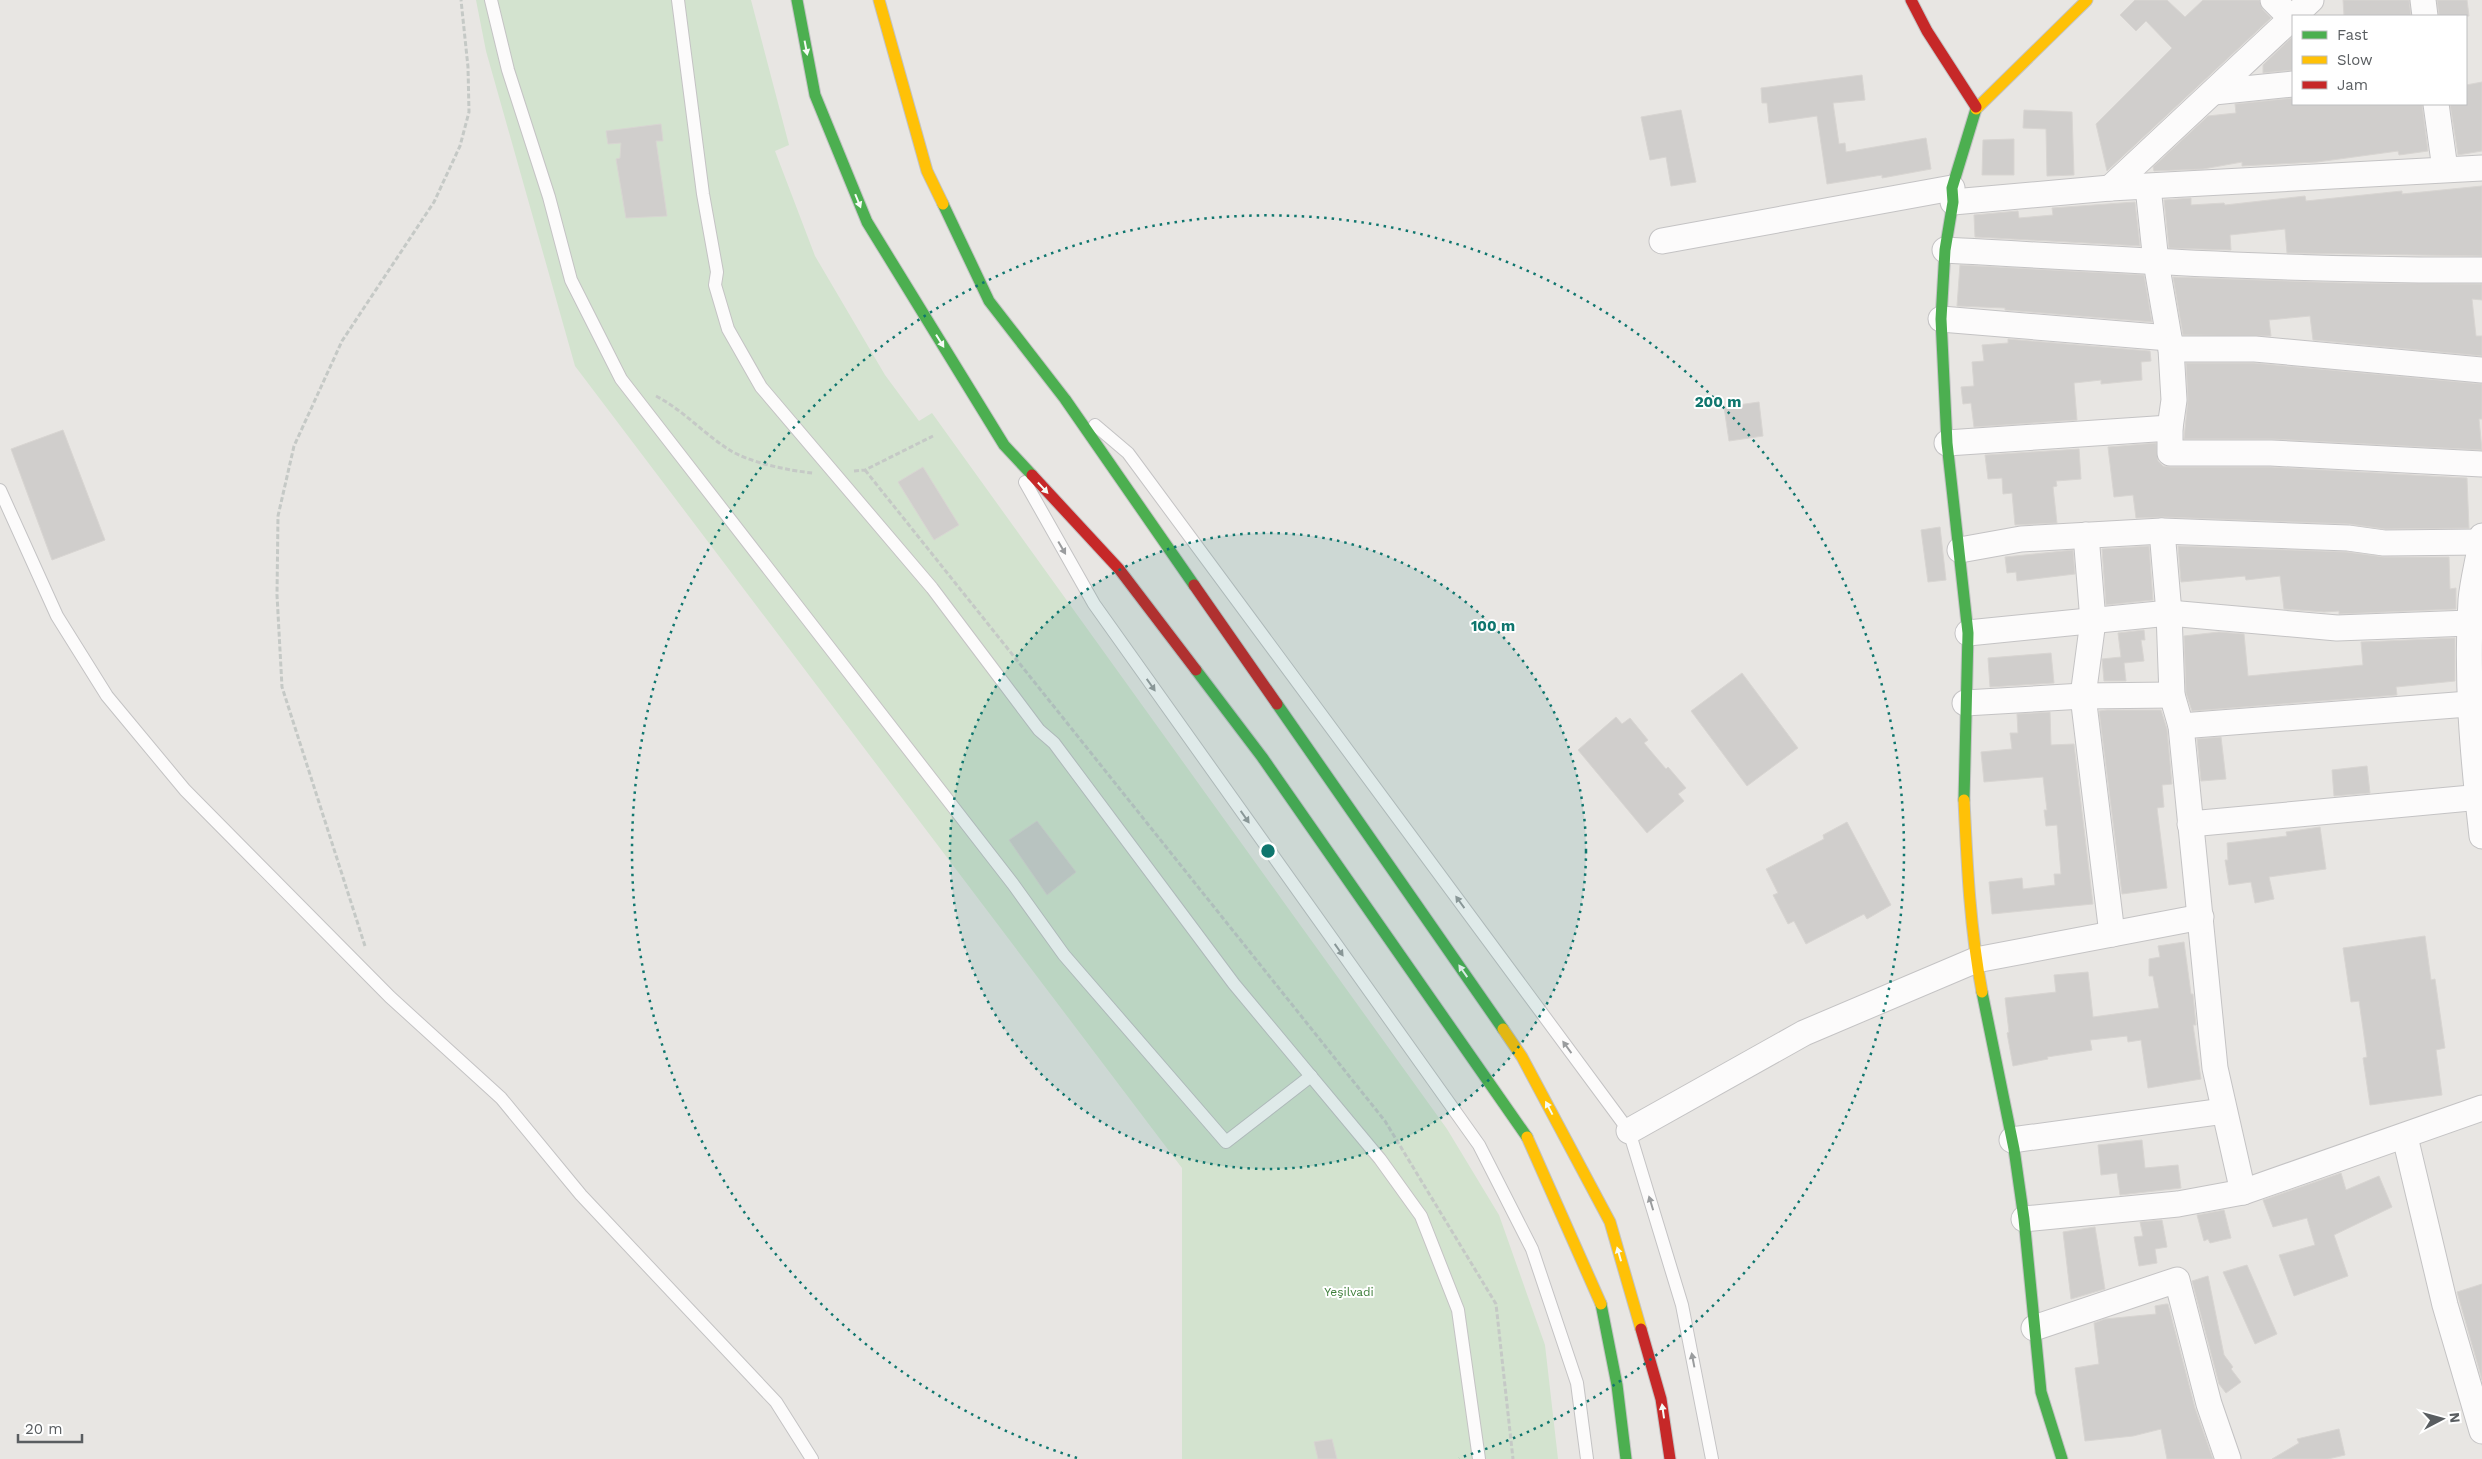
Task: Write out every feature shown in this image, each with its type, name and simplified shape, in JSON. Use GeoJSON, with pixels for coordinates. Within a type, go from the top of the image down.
{"type":"FeatureCollection","features":[{"type":"Feature","properties":{"kind":"main road"},"geometry":{"type":"LineString","coordinates":[[797,0],[815,95],[867,222],[1004,445],[1119,569],[1262,757],[1526,1136],[1601,1304],[1617,1385],[1626,1459]]}},
{"type":"Feature","properties":{"kind":"main road"},"geometry":{"type":"LineString","coordinates":[[878,0],[927,171],[989,301],[1065,400],[1522,1057],[1610,1222],[1661,1399],[1670,1459]]}},
{"type":"Feature","properties":{"kind":"main road"},"geometry":{"type":"LineString","coordinates":[[1911,0],[1927,32],[1976,107]]}},
{"type":"Feature","properties":{"kind":"main road"},"geometry":{"type":"LineString","coordinates":[[2062,1459],[2041,1392],[2024,1219],[2012,1140],[1976,960],[1967,872],[1964,795],[1968,633],[1947,443],[1941,319],[1945,250],[1952,195],[1976,107],[2087,0]]}},
{"type":"Feature","properties":{"kind":"street"},"geometry":{"type":"LineString","coordinates":[[2273,0],[2292,16]]}},
{"type":"Feature","properties":{"kind":"street"},"geometry":{"type":"LineString","coordinates":[[2295,15],[2311,0]]}},
{"type":"Feature","properties":{"kind":"street"},"geometry":{"type":"LineString","coordinates":[[2423,0],[2425,15]]}},
{"type":"Feature","properties":{"kind":"street"},"geometry":{"type":"LineString","coordinates":[[2110,188],[2292,18]]}},
{"type":"Feature","properties":{"kind":"street"},"geometry":{"type":"LineString","coordinates":[[2214,92],[2292,84]]}},
{"type":"Feature","properties":{"kind":"street"},"geometry":{"type":"LineString","coordinates":[[2436,105],[2445,169]]}},
{"type":"Feature","properties":{"kind":"street"},"geometry":{"type":"LineString","coordinates":[[1662,241],[1952,195],[2148,187],[2482,168]]}},
{"type":"Feature","properties":{"kind":"street"},"geometry":{"type":"LineString","coordinates":[[2148,187],[2156,262],[2170,344],[2174,400],[2170,428],[2170,453],[2271,453],[2482,464]]}},
{"type":"Feature","properties":{"kind":"street"},"geometry":{"type":"LineString","coordinates":[[1945,250],[2156,262],[2396,270],[2482,270]]}},
{"type":"Feature","properties":{"kind":"street"},"geometry":{"type":"LineString","coordinates":[[1941,319],[2170,344],[2254,349],[2482,370]]}},
{"type":"Feature","properties":{"kind":"street"},"geometry":{"type":"LineString","coordinates":[[1947,443],[2170,428]]}},
{"type":"Feature","properties":{"kind":"street"},"geometry":{"type":"LineString","coordinates":[[1960,550],[2021,539],[2162,531],[2348,538],[2384,543],[2481,542]]}},
{"type":"Feature","properties":{"kind":"street"},"geometry":{"type":"LineString","coordinates":[[2162,531],[2169,613],[2172,695],[2181,726],[2215,1068],[2243,1192]]}},
{"type":"Feature","properties":{"kind":"street"},"geometry":{"type":"LineString","coordinates":[[2086,534],[2093,620],[2083,696],[2112,934]]}},
{"type":"Feature","properties":{"kind":"street"},"geometry":{"type":"LineString","coordinates":[[2482,536],[2477,598],[2470,623],[2482,836]]}},
{"type":"Feature","properties":{"kind":"street"},"geometry":{"type":"LineString","coordinates":[[1968,633],[2169,613],[2337,628],[2470,623]]}},
{"type":"Feature","properties":{"kind":"street"},"geometry":{"type":"LineString","coordinates":[[1965,703],[2083,696],[2172,695]]}},
{"type":"Feature","properties":{"kind":"street"},"geometry":{"type":"LineString","coordinates":[[2181,726],[2476,704]]}},
{"type":"Feature","properties":{"kind":"street"},"geometry":{"type":"LineString","coordinates":[[2190,824],[2480,798]]}},
{"type":"Feature","properties":{"kind":"street"},"geometry":{"type":"LineString","coordinates":[[1629,1130],[1804,1033],[1976,960],[2201,917]]}},
{"type":"Feature","properties":{"kind":"street"},"geometry":{"type":"LineString","coordinates":[[2024,1219],[2178,1204],[2243,1192],[2405,1137],[2482,1108]]}},
{"type":"Feature","properties":{"kind":"street"},"geometry":{"type":"LineString","coordinates":[[2012,1140],[2224,1111]]}},
{"type":"Feature","properties":{"kind":"street"},"geometry":{"type":"LineString","coordinates":[[2405,1137],[2445,1305],[2482,1431]]}},
{"type":"Feature","properties":{"kind":"street"},"geometry":{"type":"LineString","coordinates":[[2034,1328],[2177,1280],[2209,1404],[2228,1459]]}},
{"type":"Feature","properties":{"kind":"lane"},"geometry":{"type":"LineString","coordinates":[[491,0],[508,70],[549,197],[570,280],[621,379],[1013,884],[1064,955],[1226,1142],[1311,1076]]}},
{"type":"Feature","properties":{"kind":"lane"},"geometry":{"type":"LineString","coordinates":[[678,0],[703,194],[717,272],[715,284],[728,329],[761,387],[932,588],[1039,730],[1054,743],[1234,984],[1380,1160],[1421,1216],[1458,1310],[1480,1459]]}},
{"type":"Feature","properties":{"kind":"lane"},"geometry":{"type":"LineString","coordinates":[[1065,400],[1128,453],[1629,1130],[1682,1305],[1712,1459]]}},
{"type":"Feature","properties":{"kind":"lane"},"geometry":{"type":"LineString","coordinates":[[1004,445],[1094,604],[1479,1145],[1532,1249],[1577,1383],[1586,1459]]}},
{"type":"Feature","properties":{"kind":"lane"},"geometry":{"type":"LineString","coordinates":[[0,490],[57,616],[107,696],[185,790],[377,984],[501,1098],[581,1195],[776,1402],[812,1459]]}},
{"type":"Feature","properties":{"kind":"path"},"geometry":{"type":"LineString","coordinates":[[377,984],[282,688],[277,595],[278,516],[294,446],[342,341],[434,202],[460,146],[470,112],[461,0]]}},
{"type":"Feature","properties":{"kind":"path"},"geometry":{"type":"LineString","coordinates":[[653,395],[669,403],[729,450],[787,471],[835,474],[866,470],[933,436]]}},
{"type":"Feature","properties":{"kind":"path"},"geometry":{"type":"LineString","coordinates":[[866,470],[1385,1121],[1496,1304],[1513,1459]]}},
{"type":"Feature","properties":{"kind":"green space","name":"Yeşilvadi"},"geometry":{"type":"Polygon","coordinates":[[[476,0],[751,0],[789,145],[775,151],[815,256],[885,375],[919,421],[932,413],[1447,1129],[1499,1215],[1545,1345],[1558,1459],[1182,1459],[1182,1168],[575,366],[486,51],[476,0]]]}},
{"type":"Feature","properties":{"kind":"building"},"geometry":{"type":"Polygon","coordinates":[[[2135,0],[2167,0],[2185,17],[2203,0],[2259,0],[2263,10],[2271,18],[2107,171],[2096,124],[2172,48],[2146,21],[2136,31],[2120,15],[2135,0]]]}},
{"type":"Feature","properties":{"kind":"building"},"geometry":{"type":"Polygon","coordinates":[[[2343,0],[2409,0],[2411,15],[2344,15],[2343,0]]]}},
{"type":"Feature","properties":{"kind":"building"},"geometry":{"type":"Polygon","coordinates":[[[2437,0],[2467,0],[2469,16],[2439,15],[2437,0]]]}},
{"type":"Feature","properties":{"kind":"building"},"geometry":{"type":"Polygon","coordinates":[[[2292,37],[2292,70],[2263,73],[2263,65],[2292,37]]]}},
{"type":"Feature","properties":{"kind":"building"},"geometry":{"type":"Polygon","coordinates":[[[1862,75],[1865,100],[1833,103],[1839,144],[1845,143],[1846,152],[1926,138],[1931,169],[1882,178],[1882,175],[1827,184],[1817,116],[1769,123],[1767,103],[1762,103],[1761,88],[1862,75]]]}},
{"type":"Feature","properties":{"kind":"building"},"geometry":{"type":"Polygon","coordinates":[[[2482,82],[2482,151],[2458,155],[2450,105],[2467,105],[2467,85],[2482,82]]]}},
{"type":"Feature","properties":{"kind":"building"},"geometry":{"type":"Polygon","coordinates":[[[2292,98],[2292,105],[2422,105],[2428,151],[2399,155],[2398,151],[2317,162],[2242,166],[2242,162],[2203,169],[2154,171],[2153,167],[2208,116],[2236,113],[2235,104],[2292,98]]]}},
{"type":"Feature","properties":{"kind":"building"},"geometry":{"type":"Polygon","coordinates":[[[1681,110],[1696,182],[1671,186],[1666,157],[1650,160],[1641,117],[1681,110]]]}},
{"type":"Feature","properties":{"kind":"building"},"geometry":{"type":"Polygon","coordinates":[[[2024,110],[2072,112],[2074,175],[2047,176],[2046,129],[2023,128],[2024,110]]]}},
{"type":"Feature","properties":{"kind":"building"},"geometry":{"type":"Polygon","coordinates":[[[661,124],[663,141],[656,141],[667,216],[626,218],[616,159],[620,158],[621,143],[608,144],[606,131],[661,124]]]}},
{"type":"Feature","properties":{"kind":"building"},"geometry":{"type":"Polygon","coordinates":[[[2014,139],[2014,175],[1982,175],[1983,140],[2014,139]]]}},
{"type":"Feature","properties":{"kind":"building"},"geometry":{"type":"Polygon","coordinates":[[[2482,186],[2482,256],[2287,253],[2285,229],[2230,235],[2231,250],[2169,248],[2164,200],[2191,198],[2191,205],[2224,203],[2225,205],[2305,196],[2306,201],[2402,191],[2402,194],[2482,186]]]}},
{"type":"Feature","properties":{"kind":"building"},"geometry":{"type":"Polygon","coordinates":[[[2135,202],[2140,246],[1975,237],[1974,215],[2018,211],[2019,218],[2053,215],[2052,208],[2135,202]]]}},
{"type":"Feature","properties":{"kind":"building"},"geometry":{"type":"Polygon","coordinates":[[[1960,265],[2144,275],[2152,322],[2005,310],[2005,308],[1957,306],[1960,265]]]}},
{"type":"Feature","properties":{"kind":"building"},"geometry":{"type":"Polygon","coordinates":[[[2173,277],[2347,283],[2482,284],[2482,300],[2472,299],[2476,336],[2482,336],[2482,356],[2313,340],[2310,316],[2269,320],[2271,336],[2183,335],[2173,277]]]}},
{"type":"Feature","properties":{"kind":"building"},"geometry":{"type":"Polygon","coordinates":[[[2008,339],[2150,351],[2151,361],[2141,362],[2142,380],[2101,384],[2101,380],[2074,383],[2077,420],[1974,427],[1971,403],[1963,404],[1961,387],[1974,386],[1972,362],[1984,361],[1982,345],[2008,343],[2008,339]]]}},
{"type":"Feature","properties":{"kind":"building"},"geometry":{"type":"Polygon","coordinates":[[[2186,363],[2254,363],[2482,384],[2482,419],[2479,419],[2482,450],[2272,439],[2184,439],[2188,399],[2186,363]]]}},
{"type":"Feature","properties":{"kind":"building"},"geometry":{"type":"Polygon","coordinates":[[[1759,402],[1763,436],[1729,441],[1724,407],[1759,402]]]}},
{"type":"Feature","properties":{"kind":"building"},"geometry":{"type":"Polygon","coordinates":[[[63,430],[105,540],[52,560],[11,449],[63,430]]]}},
{"type":"Feature","properties":{"kind":"building"},"geometry":{"type":"Polygon","coordinates":[[[2156,443],[2158,461],[2163,466],[2170,467],[2271,467],[2467,478],[2469,528],[2385,529],[2349,524],[2163,517],[2136,518],[2133,495],[2114,497],[2108,447],[2156,443]]]}},
{"type":"Feature","properties":{"kind":"building"},"geometry":{"type":"Polygon","coordinates":[[[2079,449],[2081,479],[2056,481],[2057,486],[2053,487],[2057,523],[2015,525],[2012,493],[2003,494],[2002,478],[1988,479],[1985,455],[2079,449]]]}},
{"type":"Feature","properties":{"kind":"building"},"geometry":{"type":"Polygon","coordinates":[[[923,467],[959,525],[934,540],[898,482],[923,467]]]}},
{"type":"Feature","properties":{"kind":"building"},"geometry":{"type":"Polygon","coordinates":[[[1940,527],[1946,580],[1928,582],[1921,530],[1940,527]]]}},
{"type":"Feature","properties":{"kind":"building"},"geometry":{"type":"Polygon","coordinates":[[[2149,546],[2153,600],[2106,605],[2102,549],[2149,546]]]}},
{"type":"Feature","properties":{"kind":"building"},"geometry":{"type":"Polygon","coordinates":[[[2178,546],[2347,552],[2384,557],[2449,557],[2450,589],[2456,588],[2456,609],[2339,614],[2339,611],[2324,612],[2284,609],[2280,576],[2246,580],[2245,576],[2181,582],[2178,546]]]}},
{"type":"Feature","properties":{"kind":"building"},"geometry":{"type":"Polygon","coordinates":[[[2073,550],[2075,574],[2017,581],[2016,572],[2007,573],[2005,557],[2073,550]]]}},
{"type":"Feature","properties":{"kind":"building"},"geometry":{"type":"Polygon","coordinates":[[[2144,630],[2145,640],[2141,640],[2144,661],[2124,663],[2126,681],[2104,681],[2102,659],[2121,657],[2118,633],[2144,630]]]}},
{"type":"Feature","properties":{"kind":"building"},"geometry":{"type":"Polygon","coordinates":[[[2219,632],[2244,634],[2248,676],[2363,665],[2361,642],[2455,638],[2455,681],[2396,687],[2397,695],[2192,711],[2186,693],[2184,636],[2219,632]]]}},
{"type":"Feature","properties":{"kind":"building"},"geometry":{"type":"Polygon","coordinates":[[[2051,653],[2054,683],[1990,687],[1988,658],[2051,653]]]}},
{"type":"Feature","properties":{"kind":"building"},"geometry":{"type":"Polygon","coordinates":[[[1742,673],[1798,748],[1747,786],[1691,711],[1742,673]]]}},
{"type":"Feature","properties":{"kind":"building"},"geometry":{"type":"Polygon","coordinates":[[[2161,710],[2167,729],[2172,784],[2162,785],[2164,807],[2157,808],[2167,888],[2122,894],[2099,711],[2161,710]]]}},
{"type":"Feature","properties":{"kind":"building"},"geometry":{"type":"Polygon","coordinates":[[[2050,712],[2051,745],[2074,744],[2093,904],[1992,914],[1989,882],[2022,878],[2023,889],[2055,885],[2054,874],[2061,874],[2057,825],[2046,826],[2044,810],[2047,810],[2043,777],[1984,782],[1981,752],[2012,749],[2010,733],[2018,733],[2017,714],[2050,712]]]}},
{"type":"Feature","properties":{"kind":"building"},"geometry":{"type":"Polygon","coordinates":[[[1616,717],[1622,724],[1630,718],[1648,740],[1644,743],[1666,769],[1668,767],[1686,788],[1678,794],[1684,801],[1647,833],[1578,750],[1616,717]]]}},
{"type":"Feature","properties":{"kind":"building"},"geometry":{"type":"Polygon","coordinates":[[[2221,737],[2226,779],[2201,781],[2197,739],[2221,737]]]}},
{"type":"Feature","properties":{"kind":"building"},"geometry":{"type":"Polygon","coordinates":[[[2367,766],[2370,793],[2334,796],[2332,770],[2367,766]]]}},
{"type":"Feature","properties":{"kind":"building"},"geometry":{"type":"Polygon","coordinates":[[[1037,821],[1076,872],[1047,895],[1009,840],[1037,821]]]}},
{"type":"Feature","properties":{"kind":"building"},"geometry":{"type":"Polygon","coordinates":[[[1847,822],[1891,905],[1867,919],[1864,914],[1806,944],[1794,921],[1788,924],[1773,895],[1778,893],[1766,869],[1824,839],[1823,835],[1847,822]]]}},
{"type":"Feature","properties":{"kind":"building"},"geometry":{"type":"Polygon","coordinates":[[[2320,827],[2326,869],[2269,877],[2274,899],[2255,903],[2251,882],[2229,885],[2225,860],[2228,860],[2227,843],[2287,836],[2286,832],[2320,827]]]}},
{"type":"Feature","properties":{"kind":"building"},"geometry":{"type":"Polygon","coordinates":[[[2425,936],[2431,980],[2435,979],[2445,1048],[2436,1050],[2442,1095],[2370,1105],[2363,1058],[2367,1057],[2359,1001],[2351,1002],[2343,948],[2425,936]]]}},
{"type":"Feature","properties":{"kind":"building"},"geometry":{"type":"Polygon","coordinates":[[[2184,942],[2191,994],[2193,994],[2196,1025],[2193,1025],[2201,1079],[2148,1088],[2141,1040],[2128,1042],[2127,1036],[2090,1040],[2092,1050],[2047,1057],[2048,1059],[2013,1066],[2007,1033],[2009,1032],[2005,998],[2056,992],[2054,975],[2088,972],[2093,1017],[2159,1008],[2153,976],[2149,976],[2149,959],[2160,957],[2158,946],[2184,942]]]}},
{"type":"Feature","properties":{"kind":"building"},"geometry":{"type":"Polygon","coordinates":[[[2142,1140],[2145,1168],[2178,1165],[2181,1188],[2120,1195],[2117,1173],[2101,1175],[2098,1145],[2142,1140]]]}},
{"type":"Feature","properties":{"kind":"building"},"geometry":{"type":"Polygon","coordinates":[[[2341,1173],[2346,1190],[2379,1176],[2392,1207],[2334,1235],[2348,1276],[2294,1296],[2279,1255],[2315,1245],[2307,1218],[2273,1227],[2263,1200],[2341,1173]]]}},
{"type":"Feature","properties":{"kind":"building"},"geometry":{"type":"Polygon","coordinates":[[[2224,1210],[2231,1238],[2210,1243],[2208,1239],[2204,1241],[2197,1215],[2224,1210]]]}},
{"type":"Feature","properties":{"kind":"building"},"geometry":{"type":"Polygon","coordinates":[[[2162,1220],[2167,1247],[2155,1249],[2157,1263],[2139,1266],[2134,1237],[2143,1236],[2140,1222],[2162,1220]]]}},
{"type":"Feature","properties":{"kind":"building"},"geometry":{"type":"Polygon","coordinates":[[[2095,1227],[2105,1289],[2071,1299],[2063,1232],[2095,1227]]]}},
{"type":"Feature","properties":{"kind":"building"},"geometry":{"type":"Polygon","coordinates":[[[2247,1265],[2277,1334],[2255,1344],[2223,1272],[2247,1265]]]}},
{"type":"Feature","properties":{"kind":"building"},"geometry":{"type":"Polygon","coordinates":[[[2208,1276],[2224,1355],[2233,1367],[2231,1369],[2241,1382],[2226,1393],[2219,1384],[2192,1281],[2208,1276]]]}},
{"type":"Feature","properties":{"kind":"building"},"geometry":{"type":"Polygon","coordinates":[[[2482,1284],[2482,1380],[2457,1292],[2482,1284]]]}},
{"type":"Feature","properties":{"kind":"building"},"geometry":{"type":"Polygon","coordinates":[[[2168,1304],[2195,1408],[2213,1459],[2167,1459],[2161,1429],[2133,1436],[2085,1441],[2075,1368],[2099,1364],[2094,1323],[2105,1319],[2156,1314],[2155,1306],[2168,1304]]]}},
{"type":"Feature","properties":{"kind":"building"},"geometry":{"type":"Polygon","coordinates":[[[2339,1429],[2345,1455],[2328,1459],[2272,1459],[2299,1443],[2297,1439],[2339,1429]]]}},
{"type":"Feature","properties":{"kind":"building"},"geometry":{"type":"Polygon","coordinates":[[[1332,1439],[1337,1459],[1318,1459],[1314,1442],[1332,1439]]]}},
{"type":"Feature","properties":{"kind":"traffic: fast"},"geometry":{"type":"LineString","coordinates":[[797,0],[815,95],[867,222],[1004,445],[1032,475]]}},
{"type":"Feature","properties":{"kind":"traffic: fast"},"geometry":{"type":"LineString","coordinates":[[1964,800],[1968,633],[1947,443],[1941,319],[1945,250],[1953,202],[1952,188],[1976,109]]}},
{"type":"Feature","properties":{"kind":"traffic: fast"},"geometry":{"type":"LineString","coordinates":[[943,204],[989,301],[1065,399],[1194,585]]}},
{"type":"Feature","properties":{"kind":"traffic: fast"},"geometry":{"type":"LineString","coordinates":[[1196,670],[1262,757],[1527,1137]]}},
{"type":"Feature","properties":{"kind":"traffic: fast"},"geometry":{"type":"LineString","coordinates":[[1277,704],[1503,1029]]}},
{"type":"Feature","properties":{"kind":"traffic: fast"},"geometry":{"type":"LineString","coordinates":[[1982,992],[2014,1149],[2024,1219],[2041,1392],[2062,1459]]}},
{"type":"Feature","properties":{"kind":"traffic: fast"},"geometry":{"type":"LineString","coordinates":[[1601,1304],[1617,1385],[1626,1459]]}},
{"type":"Feature","properties":{"kind":"traffic: slow"},"geometry":{"type":"LineString","coordinates":[[879,0],[927,171],[943,204]]}},
{"type":"Feature","properties":{"kind":"traffic: slow"},"geometry":{"type":"LineString","coordinates":[[1976,109],[2087,0]]}},
{"type":"Feature","properties":{"kind":"traffic: slow"},"geometry":{"type":"LineString","coordinates":[[1964,800],[1972,920],[1982,992]]}},
{"type":"Feature","properties":{"kind":"traffic: slow"},"geometry":{"type":"LineString","coordinates":[[1503,1029],[1522,1057],[1610,1222],[1641,1329]]}},
{"type":"Feature","properties":{"kind":"traffic: slow"},"geometry":{"type":"LineString","coordinates":[[1527,1137],[1601,1304]]}},
{"type":"Feature","properties":{"kind":"traffic: jam"},"geometry":{"type":"LineString","coordinates":[[1911,0],[1927,31],[1976,107]]}},
{"type":"Feature","properties":{"kind":"traffic: jam"},"geometry":{"type":"LineString","coordinates":[[1032,475],[1119,569],[1196,670]]}},
{"type":"Feature","properties":{"kind":"traffic: jam"},"geometry":{"type":"LineString","coordinates":[[1194,585],[1277,704]]}},
{"type":"Feature","properties":{"kind":"traffic: jam"},"geometry":{"type":"LineString","coordinates":[[1641,1329],[1661,1399],[1670,1459]]}}]}
